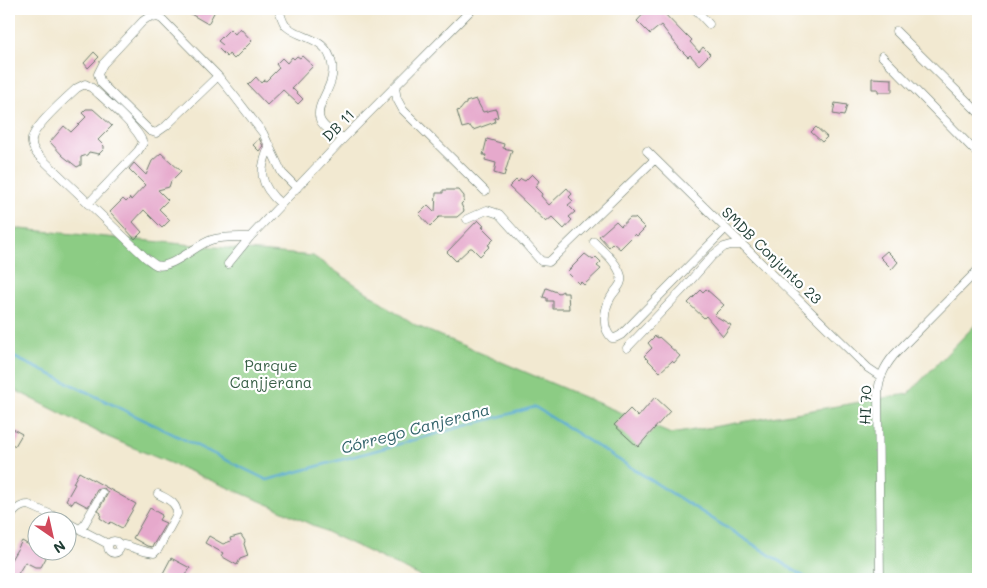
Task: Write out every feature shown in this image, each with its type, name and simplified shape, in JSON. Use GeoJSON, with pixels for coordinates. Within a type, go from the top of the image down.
{"type":"FeatureCollection","features":[{"type":"Feature","properties":{"kind":"street"},"geometry":{"type":"LineString","coordinates":[[279,9],[283,22],[287,27],[318,42],[326,51],[332,64],[331,78],[322,99],[319,116],[322,124],[330,132],[344,138]]}},
{"type":"Feature","properties":{"kind":"street","name":"DB 11"},"geometry":{"type":"LineString","coordinates":[[228,264],[250,237],[344,138],[472,9]]}},
{"type":"Feature","properties":{"kind":"street"},"geometry":{"type":"LineString","coordinates":[[695,9],[709,24]]}},
{"type":"Feature","properties":{"kind":"street"},"geometry":{"type":"LineString","coordinates":[[218,76],[166,126],[156,132],[150,131],[101,83],[98,74],[103,64],[142,21],[156,16],[167,23],[218,76],[263,133],[282,173],[297,188]]}},
{"type":"Feature","properties":{"kind":"street"},"geometry":{"type":"LineString","coordinates":[[896,31],[978,112]]}},
{"type":"Feature","properties":{"kind":"street"},"geometry":{"type":"LineString","coordinates":[[882,56],[978,154]]}},
{"type":"Feature","properties":{"kind":"street"},"geometry":{"type":"LineString","coordinates":[[88,204],[142,147],[143,143],[139,134],[132,126],[92,88],[85,84],[77,88],[37,129],[32,138],[32,144],[37,154],[88,204],[146,258],[156,265],[162,266],[212,240],[250,237]]}},
{"type":"Feature","properties":{"kind":"street"},"geometry":{"type":"LineString","coordinates":[[395,88],[397,99],[403,110],[485,190]]}},
{"type":"Feature","properties":{"kind":"street"},"geometry":{"type":"LineString","coordinates":[[270,145],[262,168],[262,177],[270,195],[281,204]]}},
{"type":"Feature","properties":{"kind":"street","name":"SMDB Conjunto 23"},"geometry":{"type":"LineString","coordinates":[[647,151],[654,160],[868,368],[880,376]]}},
{"type":"Feature","properties":{"kind":"street"},"geometry":{"type":"LineString","coordinates":[[467,219],[486,210],[500,214],[541,261],[549,262],[654,160]]}},
{"type":"Feature","properties":{"kind":"street"},"geometry":{"type":"LineString","coordinates":[[594,242],[614,261],[621,276],[621,284],[611,298],[605,316],[607,333],[612,338],[615,338],[621,335],[725,229]]}},
{"type":"Feature","properties":{"kind":"street"},"geometry":{"type":"LineString","coordinates":[[627,348],[712,256],[731,245],[742,245]]}},
{"type":"Feature","properties":{"kind":"street","name":"HI 70"},"geometry":{"type":"LineString","coordinates":[[880,579],[878,394],[880,376],[886,364],[894,355],[978,270]]}},
{"type":"Feature","properties":{"kind":"street"},"geometry":{"type":"LineString","coordinates":[[81,530],[102,493]]}},
{"type":"Feature","properties":{"kind":"street"},"geometry":{"type":"LineString","coordinates":[[78,528],[108,544],[115,541],[147,553],[154,553],[177,514],[177,508],[174,503],[158,494]]}},
{"type":"Feature","properties":{"kind":"street"},"geometry":{"type":"LineString","coordinates":[[9,518],[17,508],[25,505],[42,510]]}},
{"type":"Feature","properties":{"kind":"green space","name":"Parque Canjjerana"},"geometry":{"type":"Polygon","coordinates":[[[9,228],[313,256],[417,326],[671,434],[908,394],[978,322],[978,579],[426,579],[272,506],[108,437],[9,387],[9,228]]]}},
{"type":"Feature","properties":{"kind":"building"},"geometry":{"type":"Polygon","coordinates":[[[182,9],[216,9],[208,24],[182,9]]]}},
{"type":"Feature","properties":{"kind":"building"},"geometry":{"type":"Polygon","coordinates":[[[648,9],[660,9],[692,40],[690,42],[699,52],[703,47],[710,54],[699,65],[690,55],[688,57],[679,48],[661,25],[650,34],[637,21],[648,9]]]}},
{"type":"Feature","properties":{"kind":"building"},"geometry":{"type":"Polygon","coordinates":[[[240,28],[252,41],[234,59],[229,54],[227,57],[219,49],[223,45],[218,41],[230,29],[235,34],[240,28]]]}},
{"type":"Feature","properties":{"kind":"building"},"geometry":{"type":"Polygon","coordinates":[[[94,52],[99,57],[88,68],[84,63],[94,52]]]}},
{"type":"Feature","properties":{"kind":"building"},"geometry":{"type":"Polygon","coordinates":[[[297,56],[300,58],[302,56],[313,66],[292,88],[303,99],[298,104],[283,90],[267,105],[248,85],[256,77],[261,83],[264,80],[266,81],[279,68],[276,64],[282,58],[287,63],[292,57],[294,59],[297,56]]]}},
{"type":"Feature","properties":{"kind":"building"},"geometry":{"type":"Polygon","coordinates":[[[872,78],[892,79],[892,92],[878,92],[878,89],[872,89],[872,78]]]}},
{"type":"Feature","properties":{"kind":"building"},"geometry":{"type":"Polygon","coordinates":[[[476,99],[483,112],[496,109],[498,117],[494,118],[495,122],[473,130],[470,126],[462,128],[457,111],[466,102],[476,99]]]}},
{"type":"Feature","properties":{"kind":"building"},"geometry":{"type":"Polygon","coordinates":[[[835,103],[847,105],[844,116],[833,114],[835,103]]]}},
{"type":"Feature","properties":{"kind":"building"},"geometry":{"type":"Polygon","coordinates":[[[86,109],[93,109],[112,126],[98,140],[104,146],[104,149],[99,154],[89,152],[81,157],[81,165],[77,167],[50,142],[64,126],[71,132],[86,117],[82,113],[86,109]]]}},
{"type":"Feature","properties":{"kind":"building"},"geometry":{"type":"Polygon","coordinates":[[[816,127],[827,137],[822,142],[811,132],[816,127]]]}},
{"type":"Feature","properties":{"kind":"building"},"geometry":{"type":"Polygon","coordinates":[[[259,138],[263,146],[259,151],[253,145],[259,138]]]}},
{"type":"Feature","properties":{"kind":"building"},"geometry":{"type":"Polygon","coordinates":[[[487,139],[504,144],[503,148],[512,150],[504,176],[494,173],[496,163],[485,160],[486,155],[483,155],[487,139]]]}},
{"type":"Feature","properties":{"kind":"building"},"geometry":{"type":"Polygon","coordinates":[[[161,153],[181,171],[171,181],[169,187],[158,190],[168,200],[159,209],[170,220],[162,228],[144,210],[133,222],[142,232],[135,239],[110,212],[123,199],[126,202],[130,198],[131,200],[145,185],[129,169],[134,163],[146,175],[152,161],[161,153]]]}},
{"type":"Feature","properties":{"kind":"building"},"geometry":{"type":"Polygon","coordinates":[[[532,174],[539,181],[535,187],[549,205],[567,188],[572,194],[569,197],[573,201],[568,205],[575,212],[569,217],[572,220],[564,229],[552,217],[546,222],[509,187],[516,180],[518,182],[521,179],[525,181],[532,174]]]}},
{"type":"Feature","properties":{"kind":"building"},"geometry":{"type":"Polygon","coordinates":[[[443,190],[459,190],[464,196],[464,201],[461,204],[464,211],[457,217],[439,217],[430,226],[419,214],[428,205],[435,212],[436,193],[443,193],[443,190]]]}},
{"type":"Feature","properties":{"kind":"building"},"geometry":{"type":"Polygon","coordinates":[[[630,218],[635,218],[645,228],[637,236],[635,234],[620,249],[613,243],[609,247],[599,236],[616,221],[621,226],[630,218]]]}},
{"type":"Feature","properties":{"kind":"building"},"geometry":{"type":"Polygon","coordinates":[[[478,220],[494,239],[480,256],[470,248],[456,261],[447,252],[478,220]]]}},
{"type":"Feature","properties":{"kind":"building"},"geometry":{"type":"Polygon","coordinates":[[[887,251],[898,262],[892,269],[880,257],[887,251]]]}},
{"type":"Feature","properties":{"kind":"building"},"geometry":{"type":"Polygon","coordinates":[[[585,254],[593,260],[596,257],[601,262],[597,266],[601,269],[584,285],[581,282],[579,284],[567,272],[585,254]]]}},
{"type":"Feature","properties":{"kind":"building"},"geometry":{"type":"Polygon","coordinates":[[[546,288],[559,293],[563,291],[563,293],[568,293],[569,309],[553,309],[553,301],[547,301],[547,298],[543,297],[546,288]]]}},
{"type":"Feature","properties":{"kind":"building"},"geometry":{"type":"Polygon","coordinates":[[[706,289],[724,305],[714,315],[731,325],[723,336],[706,316],[704,318],[688,303],[701,290],[703,292],[706,289]]]}},
{"type":"Feature","properties":{"kind":"building"},"geometry":{"type":"Polygon","coordinates":[[[655,336],[659,337],[680,356],[674,363],[672,361],[660,372],[644,356],[652,348],[648,343],[655,336]]]}},
{"type":"Feature","properties":{"kind":"building"},"geometry":{"type":"Polygon","coordinates":[[[655,397],[670,411],[638,447],[614,425],[630,409],[638,417],[655,397]]]}},
{"type":"Feature","properties":{"kind":"building"},"geometry":{"type":"Polygon","coordinates":[[[13,429],[22,434],[15,446],[9,442],[9,436],[13,429]]]}},
{"type":"Feature","properties":{"kind":"building"},"geometry":{"type":"Polygon","coordinates":[[[79,472],[136,504],[122,528],[111,522],[109,524],[100,518],[101,513],[98,511],[108,493],[104,488],[97,490],[88,507],[75,500],[72,504],[66,500],[79,472]]]}},
{"type":"Feature","properties":{"kind":"building"},"geometry":{"type":"Polygon","coordinates":[[[150,508],[162,515],[159,520],[166,523],[152,547],[133,538],[150,508]]]}},
{"type":"Feature","properties":{"kind":"building"},"geometry":{"type":"Polygon","coordinates":[[[241,535],[245,541],[244,544],[248,556],[240,559],[237,565],[221,556],[223,553],[205,543],[209,536],[223,544],[231,541],[230,538],[241,535]]]}},
{"type":"Feature","properties":{"kind":"building"},"geometry":{"type":"Polygon","coordinates":[[[22,541],[28,544],[28,560],[45,560],[41,567],[35,567],[25,562],[15,579],[9,578],[9,563],[22,541]]]}},
{"type":"Feature","properties":{"kind":"building"},"geometry":{"type":"Polygon","coordinates":[[[171,558],[190,568],[184,579],[166,579],[161,577],[171,558]]]}},
{"type":"Feature","properties":{"kind":"waterway","name":"Córrego Canjerana"},"geometry":{"type":"LineString","coordinates":[[9,355],[267,480],[535,407],[808,579]]}}]}
